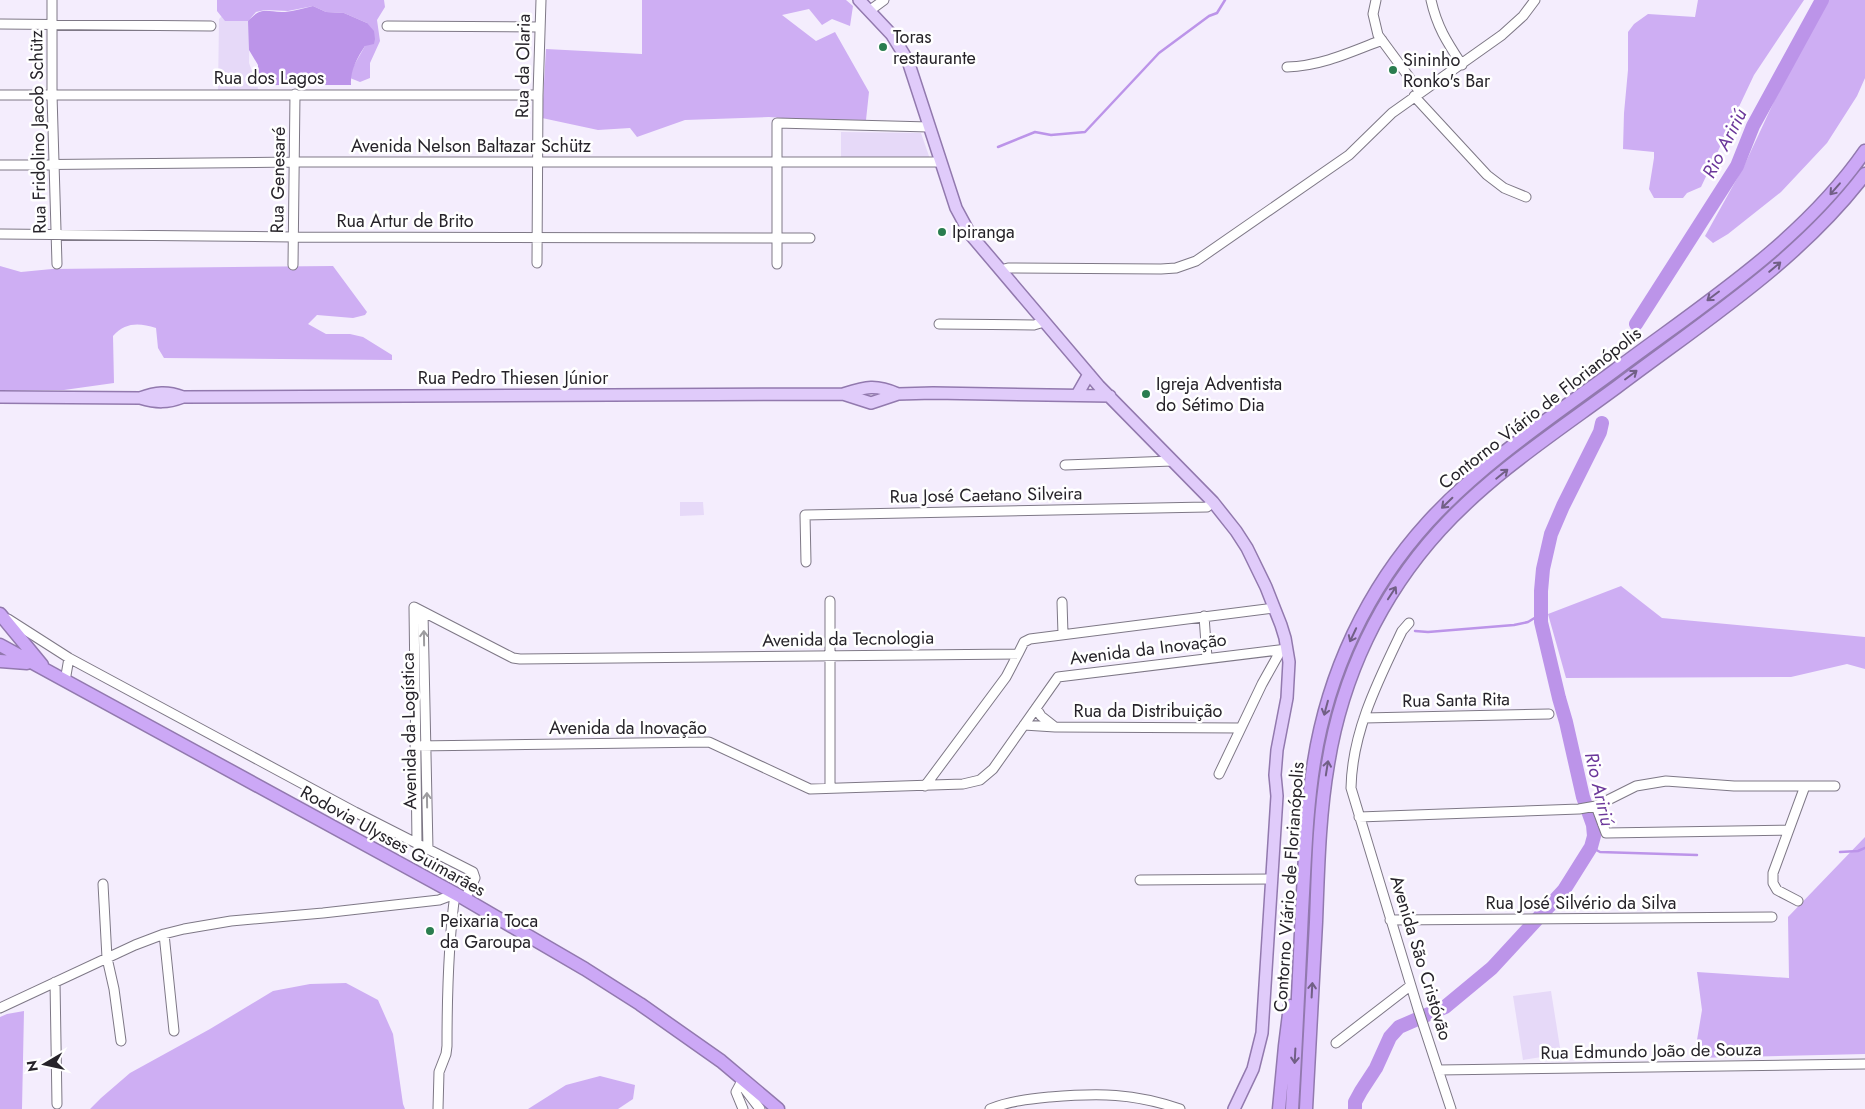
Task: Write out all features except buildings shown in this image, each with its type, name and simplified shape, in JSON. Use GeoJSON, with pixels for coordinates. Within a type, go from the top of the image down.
{"type":"FeatureCollection","features":[{"type":"Feature","properties":{"kind":"highway","name":"Contorno Viário de Florianópolis"},"geometry":{"type":"LineString","coordinates":[[1292,1109],[1308,815],[1314,762],[1322,720],[1334,681],[1349,643],[1368,606],[1389,571],[1423,528],[1457,493],[1515,445],[1764,257],[1821,204],[1865,151]]}},
{"type":"Feature","properties":{"kind":"highway","name":"Contorno Viário de Florianópolis"},"geometry":{"type":"LineString","coordinates":[[1306,1109],[1320,845],[1328,764],[1336,724],[1354,667],[1370,631],[1390,596],[1425,548],[1467,503],[1524,456],[1773,268],[1832,214],[1865,174]]}},
{"type":"Feature","properties":{"kind":"highway"},"geometry":{"type":"LineString","coordinates":[[2,615],[47,671]]}},
{"type":"Feature","properties":{"kind":"highway","name":"Rodovia Ulysses Guimarães"},"geometry":{"type":"LineString","coordinates":[[0,645],[460,896],[585,969],[640,1004],[721,1061],[778,1109]]}},
{"type":"Feature","properties":{"kind":"highway"},"geometry":{"type":"LineString","coordinates":[[0,661],[33,663]]}},
{"type":"Feature","properties":{"kind":"highway"},"geometry":{"type":"LineString","coordinates":[[1279,1109],[1288,1020],[1300,967]]}},
{"type":"Feature","properties":{"kind":"main road"},"geometry":{"type":"LineString","coordinates":[[859,0],[895,39],[908,61],[956,208],[970,234],[1088,374],[1213,502],[1236,531],[1247,548],[1266,586],[1285,638],[1284,649],[1289,681],[1276,766],[1277,796],[1263,1021],[1260,1044],[1248,1083],[1234,1109]]}},
{"type":"Feature","properties":{"kind":"main road"},"geometry":{"type":"LineString","coordinates":[[1077,395],[1088,374]]}},
{"type":"Feature","properties":{"kind":"main road"},"geometry":{"type":"LineString","coordinates":[[862,400],[860,396],[863,388]]}},
{"type":"Feature","properties":{"kind":"main road","name":"Rua Pedro Thiesen Júnior"},"geometry":{"type":"LineString","coordinates":[[0,397],[154,398],[843,394],[863,388],[884,394],[1110,396]]}},
{"type":"Feature","properties":{"kind":"main road","name":"Rua Pedro Thiesen Júnior"},"geometry":{"type":"LineString","coordinates":[[843,394],[871,402],[884,394]]}},
{"type":"Feature","properties":{"kind":"street","name":"Rua Fridolino Jacob Schütz"},"geometry":{"type":"LineString","coordinates":[[52,0],[52,95],[57,264]]}},
{"type":"Feature","properties":{"kind":"street","name":"Rua da Olaria"},"geometry":{"type":"LineString","coordinates":[[537,263],[538,94],[541,0]]}},
{"type":"Feature","properties":{"kind":"street"},"geometry":{"type":"LineString","coordinates":[[869,11],[884,0]]}},
{"type":"Feature","properties":{"kind":"street"},"geometry":{"type":"LineString","coordinates":[[1376,0],[1373,14],[1376,27],[1382,40],[1417,94],[1487,175],[1504,188],[1526,197]]}},
{"type":"Feature","properties":{"kind":"street"},"geometry":{"type":"LineString","coordinates":[[1430,0],[1442,34],[1462,65]]}},
{"type":"Feature","properties":{"kind":"street"},"geometry":{"type":"LineString","coordinates":[[1000,270],[1008,268],[1161,269],[1187,264],[1206,254],[1348,155],[1392,112],[1502,36],[1523,16],[1535,0]]}},
{"type":"Feature","properties":{"kind":"street"},"geometry":{"type":"LineString","coordinates":[[0,24],[211,26]]}},
{"type":"Feature","properties":{"kind":"street"},"geometry":{"type":"LineString","coordinates":[[387,26],[540,27]]}},
{"type":"Feature","properties":{"kind":"street"},"geometry":{"type":"LineString","coordinates":[[1288,67],[1309,66],[1326,62],[1382,40]]}},
{"type":"Feature","properties":{"kind":"street","name":"Rua Genesaré"},"geometry":{"type":"LineString","coordinates":[[293,265],[295,94]]}},
{"type":"Feature","properties":{"kind":"street","name":"Rua dos Lagos"},"geometry":{"type":"LineString","coordinates":[[0,95],[538,94]]}},
{"type":"Feature","properties":{"kind":"street"},"geometry":{"type":"LineString","coordinates":[[777,264],[777,123],[929,127]]}},
{"type":"Feature","properties":{"kind":"street","name":"Avenida Nelson Baltazar Schütz"},"geometry":{"type":"LineString","coordinates":[[0,165],[294,162],[941,162]]}},
{"type":"Feature","properties":{"kind":"street","name":"Rua Artur de Brito"},"geometry":{"type":"LineString","coordinates":[[0,234],[293,237],[810,238]]}},
{"type":"Feature","properties":{"kind":"street"},"geometry":{"type":"LineString","coordinates":[[938,324],[1034,325],[1044,322]]}},
{"type":"Feature","properties":{"kind":"street"},"geometry":{"type":"LineString","coordinates":[[1065,465],[1172,461]]}},
{"type":"Feature","properties":{"kind":"street","name":"Rua José Caetano Silveira"},"geometry":{"type":"LineString","coordinates":[[806,562],[805,515],[1207,507],[1213,502]]}},
{"type":"Feature","properties":{"kind":"street"},"geometry":{"type":"LineString","coordinates":[[830,601],[830,788]]}},
{"type":"Feature","properties":{"kind":"street"},"geometry":{"type":"LineString","coordinates":[[1062,602],[1063,634]]}},
{"type":"Feature","properties":{"kind":"street","name":"Avenida da Tecnologia"},"geometry":{"type":"LineString","coordinates":[[414,608],[513,658],[520,659],[1014,653]]}},
{"type":"Feature","properties":{"kind":"street","name":"Avenida da Logística"},"geometry":{"type":"LineString","coordinates":[[414,608],[416,843]]}},
{"type":"Feature","properties":{"kind":"street"},"geometry":{"type":"LineString","coordinates":[[925,786],[1006,674],[1014,653],[1026,640],[1274,608]]}},
{"type":"Feature","properties":{"kind":"street","name":"Avenida da Logística"},"geometry":{"type":"LineString","coordinates":[[423,613],[428,849]]}},
{"type":"Feature","properties":{"kind":"street"},"geometry":{"type":"LineString","coordinates":[[2,615],[69,658],[355,812],[474,873],[475,878],[460,896],[450,936],[447,1046],[439,1072],[438,1109]]}},
{"type":"Feature","properties":{"kind":"street"},"geometry":{"type":"LineString","coordinates":[[1204,616],[1208,658]]}},
{"type":"Feature","properties":{"kind":"street","name":"Avenida São Cristóvão"},"geometry":{"type":"LineString","coordinates":[[1409,623],[1402,631],[1372,694],[1364,718],[1351,778],[1351,788],[1410,986],[1451,1109]]}},
{"type":"Feature","properties":{"kind":"street"},"geometry":{"type":"LineString","coordinates":[[1219,774],[1262,684],[1284,649]]}},
{"type":"Feature","properties":{"kind":"street","name":"Avenida da Inovação"},"geometry":{"type":"LineString","coordinates":[[415,746],[709,742],[810,788],[963,784],[980,780],[993,769],[1060,676],[1284,649]]}},
{"type":"Feature","properties":{"kind":"street"},"geometry":{"type":"LineString","coordinates":[[997,654],[1002,658],[1006,674]]}},
{"type":"Feature","properties":{"kind":"street"},"geometry":{"type":"LineString","coordinates":[[65,681],[69,658]]}},
{"type":"Feature","properties":{"kind":"street","name":"Rua da Distribuição"},"geometry":{"type":"LineString","coordinates":[[1036,708],[1041,716],[1055,727]]}},
{"type":"Feature","properties":{"kind":"street","name":"Rua Santa Rita"},"geometry":{"type":"LineString","coordinates":[[1364,718],[1549,714]]}},
{"type":"Feature","properties":{"kind":"street","name":"Rua da Distribuição"},"geometry":{"type":"LineString","coordinates":[[1024,724],[1055,727],[1240,728]]}},
{"type":"Feature","properties":{"kind":"street"},"geometry":{"type":"LineString","coordinates":[[1359,817],[1579,809],[1594,806],[1636,786],[1666,781],[1734,786],[1835,786]]}},
{"type":"Feature","properties":{"kind":"street"},"geometry":{"type":"LineString","coordinates":[[1798,901],[1782,894],[1774,887],[1773,873],[1805,786]]}},
{"type":"Feature","properties":{"kind":"street"},"geometry":{"type":"LineString","coordinates":[[1594,806],[1606,833],[1788,830]]}},
{"type":"Feature","properties":{"kind":"street"},"geometry":{"type":"LineString","coordinates":[[1140,880],[1271,879]]}},
{"type":"Feature","properties":{"kind":"street"},"geometry":{"type":"LineString","coordinates":[[103,884],[106,958],[115,996],[121,1041]]}},
{"type":"Feature","properties":{"kind":"street"},"geometry":{"type":"LineString","coordinates":[[0,1008],[106,958],[164,934],[224,922],[323,913],[460,896]]}},
{"type":"Feature","properties":{"kind":"street","name":"Rua José Silvério da Silva"},"geometry":{"type":"LineString","coordinates":[[1390,920],[1772,917]]}},
{"type":"Feature","properties":{"kind":"street"},"geometry":{"type":"LineString","coordinates":[[164,934],[174,1031]]}},
{"type":"Feature","properties":{"kind":"street"},"geometry":{"type":"LineString","coordinates":[[55,982],[57,1104]]}},
{"type":"Feature","properties":{"kind":"street"},"geometry":{"type":"LineString","coordinates":[[1336,1043],[1410,986]]}},
{"type":"Feature","properties":{"kind":"street","name":"Rua Edmundo João de Souza"},"geometry":{"type":"LineString","coordinates":[[1438,1070],[1865,1064]]}},
{"type":"Feature","properties":{"kind":"street"},"geometry":{"type":"LineString","coordinates":[[743,1079],[736,1092],[744,1109]]}},
{"type":"Feature","properties":{"kind":"street"},"geometry":{"type":"LineString","coordinates":[[743,1079],[744,1088],[760,1109]]}},
{"type":"Feature","properties":{"kind":"street"},"geometry":{"type":"LineString","coordinates":[[990,1109],[1016,1101],[1098,1094],[1149,1099],[1180,1109]]}},
{"type":"Feature","properties":{"kind":"shaded area"},"geometry":{"type":"Polygon","coordinates":[[[217,0],[384,0],[385,7],[377,20],[380,41],[370,63],[370,78],[360,82],[350,78],[353,67],[365,46],[367,23],[344,13],[326,12],[313,6],[288,11],[265,10],[256,12],[248,21],[225,21],[217,11],[217,0]]]}},
{"type":"Feature","properties":{"kind":"shaded area"},"geometry":{"type":"Polygon","coordinates":[[[642,0],[846,0],[853,6],[850,26],[832,19],[822,25],[809,9],[782,15],[816,41],[835,32],[869,92],[866,120],[769,117],[685,120],[637,137],[630,128],[598,130],[542,118],[546,49],[642,54],[642,0]]]}},
{"type":"Feature","properties":{"kind":"shaded area"},"geometry":{"type":"Polygon","coordinates":[[[1698,0],[1804,0],[1754,75],[1701,187],[1687,193],[1683,198],[1654,198],[1649,189],[1654,152],[1623,149],[1628,70],[1628,32],[1634,24],[1648,14],[1695,17],[1698,0]]]}},
{"type":"Feature","properties":{"kind":"shaded area"},"geometry":{"type":"Polygon","coordinates":[[[1826,0],[1865,0],[1865,78],[1857,96],[1827,143],[1781,192],[1728,234],[1713,243],[1705,236],[1744,166],[1777,95],[1826,0]]]}},
{"type":"Feature","properties":{"kind":"shaded area"},"geometry":{"type":"Polygon","coordinates":[[[238,1],[250,7],[249,63],[259,91],[218,91],[219,19],[238,1]]]}},
{"type":"Feature","properties":{"kind":"shaded area"},"geometry":{"type":"Polygon","coordinates":[[[313,6],[326,12],[344,13],[367,23],[374,31],[374,44],[365,46],[359,55],[353,70],[351,85],[265,85],[258,77],[258,65],[249,50],[248,21],[262,11],[285,12],[313,6]]]}},
{"type":"Feature","properties":{"kind":"shaded area"},"geometry":{"type":"Polygon","coordinates":[[[841,132],[921,133],[930,159],[841,158],[841,132]]]}},
{"type":"Feature","properties":{"kind":"shaded area"},"geometry":{"type":"Polygon","coordinates":[[[0,266],[21,272],[52,269],[333,266],[367,312],[365,315],[353,318],[317,315],[308,324],[326,334],[350,334],[363,337],[392,355],[392,360],[164,358],[158,348],[156,328],[133,325],[123,328],[113,336],[114,383],[64,390],[0,390],[0,266]]]}},
{"type":"Feature","properties":{"kind":"shaded area"},"geometry":{"type":"Polygon","coordinates":[[[680,502],[703,502],[704,515],[680,516],[680,502]]]}},
{"type":"Feature","properties":{"kind":"shaded area"},"geometry":{"type":"Polygon","coordinates":[[[1621,586],[1662,618],[1865,637],[1865,669],[1847,664],[1791,677],[1566,678],[1548,614],[1621,586]]]}},
{"type":"Feature","properties":{"kind":"shaded area"},"geometry":{"type":"Polygon","coordinates":[[[1865,837],[1865,1054],[1694,1058],[1702,1010],[1697,972],[1789,978],[1788,917],[1865,837]]]}},
{"type":"Feature","properties":{"kind":"shaded area"},"geometry":{"type":"Polygon","coordinates":[[[346,983],[378,1000],[393,1034],[405,1109],[90,1109],[130,1073],[210,1029],[273,991],[310,984],[346,983]]]}},
{"type":"Feature","properties":{"kind":"shaded area"},"geometry":{"type":"Polygon","coordinates":[[[1551,991],[1561,1054],[1523,1060],[1513,996],[1551,991]]]}},
{"type":"Feature","properties":{"kind":"shaded area"},"geometry":{"type":"Polygon","coordinates":[[[24,1011],[22,1109],[0,1109],[0,1017],[24,1011]]]}},
{"type":"Feature","properties":{"kind":"shaded area"},"geometry":{"type":"Polygon","coordinates":[[[600,1076],[635,1085],[633,1099],[618,1109],[528,1109],[566,1085],[600,1076]]]}},
{"type":"Feature","properties":{"kind":"waterway"},"geometry":{"type":"LineString","coordinates":[[998,147],[1035,132],[1051,135],[1085,132],[1159,53],[1209,16],[1217,13],[1225,0]]}},
{"type":"Feature","properties":{"kind":"waterway","name":"Rio Aririú"},"geometry":{"type":"LineString","coordinates":[[1636,324],[1737,166],[1753,126],[1822,0]]}},
{"type":"Feature","properties":{"kind":"waterway","name":"Rio Aririú"},"geometry":{"type":"LineString","coordinates":[[1355,1109],[1355,1102],[1376,1068],[1390,1037],[1399,1027],[1445,1007],[1492,968],[1564,890],[1591,847],[1594,836],[1593,825],[1583,797],[1541,622],[1541,591],[1543,569],[1551,534],[1600,432],[1602,423]]}},
{"type":"Feature","properties":{"kind":"waterway"},"geometry":{"type":"LineString","coordinates":[[1415,631],[1428,632],[1514,625],[1528,622],[1541,614]]}},
{"type":"Feature","properties":{"kind":"waterway"},"geometry":{"type":"LineString","coordinates":[[1591,847],[1600,852],[1697,855]]}},
{"type":"Feature","properties":{"kind":"waterway"},"geometry":{"type":"LineString","coordinates":[[1840,852],[1858,851],[1865,848]]}},
{"type":"Feature","properties":{"kind":"place","name":"Toras restaurante"},"geometry":{"type":"Point","coordinates":[883,47]}},
{"type":"Feature","properties":{"kind":"place","name":"Sininho Ronko's Bar"},"geometry":{"type":"Point","coordinates":[1393,70]}},
{"type":"Feature","properties":{"kind":"place","name":"Ipiranga"},"geometry":{"type":"Point","coordinates":[942,232]}},
{"type":"Feature","properties":{"kind":"place","name":"Igreja Adventista do Sétimo Dia"},"geometry":{"type":"Point","coordinates":[1146,394]}},
{"type":"Feature","properties":{"kind":"place","name":"Peixaria Toca da Garoupa"},"geometry":{"type":"Point","coordinates":[430,931]}}]}
